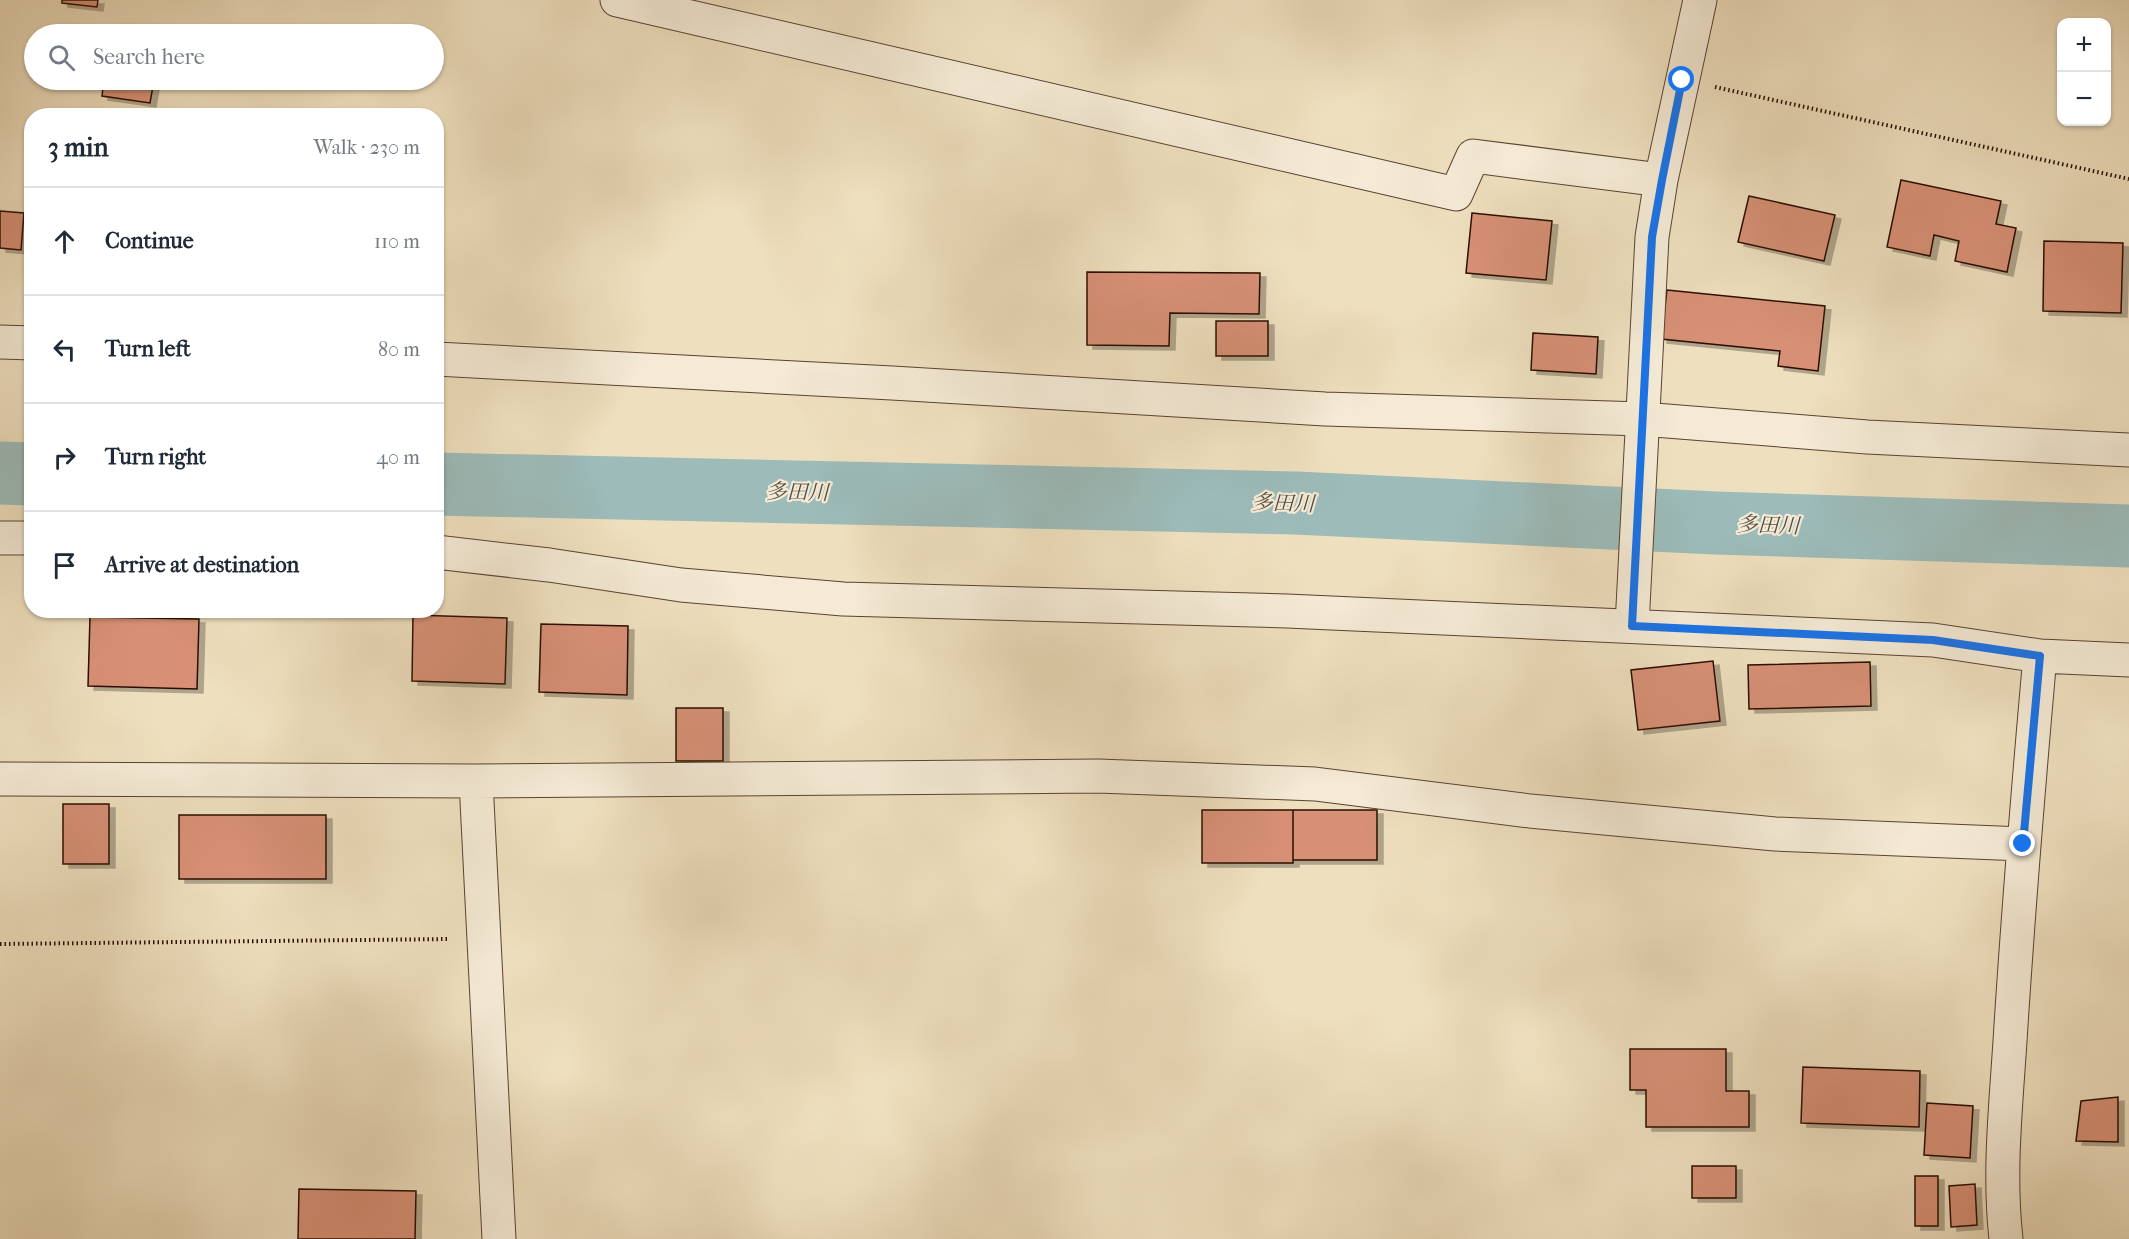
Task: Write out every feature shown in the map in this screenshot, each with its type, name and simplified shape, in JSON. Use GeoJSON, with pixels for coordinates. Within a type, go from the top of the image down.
{"type":"FeatureCollection","features":[{"type":"Feature","properties":{"kind":"street"},"geometry":{"type":"LineString","coordinates":[[617,0],[1456,194],[1473,156],[1662,180]]}},
{"type":"Feature","properties":{"kind":"street"},"geometry":{"type":"LineString","coordinates":[[1632,618],[1652,237],[1700,0]]}},
{"type":"Feature","properties":{"kind":"street"},"geometry":{"type":"LineString","coordinates":[[0,342],[24,343]]}},
{"type":"Feature","properties":{"kind":"street"},"geometry":{"type":"LineString","coordinates":[[444,359],[892,383],[1325,410],[2129,450]]}},
{"type":"Feature","properties":{"kind":"street"},"geometry":{"type":"LineString","coordinates":[[0,538],[24,538]]}},
{"type":"Feature","properties":{"kind":"street"},"geometry":{"type":"LineString","coordinates":[[444,553],[549,565],[681,585],[843,599],[1632,618],[1933,640],[2040,656],[2129,660]]}},
{"type":"Feature","properties":{"kind":"street"},"geometry":{"type":"LineString","coordinates":[[2006,1239],[2003,1213],[2004,1145],[2023,844],[2040,656]]}},
{"type":"Feature","properties":{"kind":"street"},"geometry":{"type":"LineString","coordinates":[[0,778],[476,781],[1098,776],[1315,784],[1530,811],[1775,834],[2023,844]]}},
{"type":"Feature","properties":{"kind":"street"},"geometry":{"type":"LineString","coordinates":[[476,781],[499,1239]]}},
{"type":"Feature","properties":{"kind":"path"},"geometry":{"type":"LineString","coordinates":[[1682,80],[2129,178]]}},
{"type":"Feature","properties":{"kind":"path"},"geometry":{"type":"LineString","coordinates":[[0,944],[484,938]]}},
{"type":"Feature","properties":{"kind":"building"},"geometry":{"type":"Polygon","coordinates":[[[62,0],[98,0],[97,7],[62,3],[62,0]]]}},
{"type":"Feature","properties":{"kind":"building"},"geometry":{"type":"Polygon","coordinates":[[[103,90],[152,90],[150,103],[102,96],[103,90]]]}},
{"type":"Feature","properties":{"kind":"building"},"geometry":{"type":"Polygon","coordinates":[[[1901,180],[2001,201],[1996,224],[2016,228],[2007,272],[1955,261],[1959,241],[1934,235],[1930,256],[1887,247],[1901,180]]]}},
{"type":"Feature","properties":{"kind":"building"},"geometry":{"type":"Polygon","coordinates":[[[1749,196],[1835,215],[1824,261],[1738,242],[1749,196]]]}},
{"type":"Feature","properties":{"kind":"building"},"geometry":{"type":"Polygon","coordinates":[[[0,211],[24,213],[21,250],[0,248],[0,211]]]}},
{"type":"Feature","properties":{"kind":"building"},"geometry":{"type":"Polygon","coordinates":[[[1472,213],[1552,221],[1546,280],[1466,273],[1472,213]]]}},
{"type":"Feature","properties":{"kind":"building"},"geometry":{"type":"Polygon","coordinates":[[[2044,241],[2123,243],[2121,313],[2043,311],[2044,241]]]}},
{"type":"Feature","properties":{"kind":"building"},"geometry":{"type":"Polygon","coordinates":[[[1087,272],[1260,273],[1259,314],[1170,313],[1169,346],[1087,345],[1087,272]]]}},
{"type":"Feature","properties":{"kind":"building"},"geometry":{"type":"Polygon","coordinates":[[[1667,290],[1825,306],[1818,371],[1778,366],[1780,351],[1661,339],[1667,290]]]}},
{"type":"Feature","properties":{"kind":"building"},"geometry":{"type":"Polygon","coordinates":[[[1216,321],[1268,321],[1268,356],[1216,356],[1216,321]]]}},
{"type":"Feature","properties":{"kind":"building"},"geometry":{"type":"Polygon","coordinates":[[[1533,333],[1598,337],[1596,374],[1531,370],[1533,333]]]}},
{"type":"Feature","properties":{"kind":"building"},"geometry":{"type":"Polygon","coordinates":[[[444,616],[507,618],[505,684],[412,681],[413,618],[444,618],[444,616]]]}},
{"type":"Feature","properties":{"kind":"building"},"geometry":{"type":"Polygon","coordinates":[[[90,618],[199,619],[197,689],[88,686],[90,618]]]}},
{"type":"Feature","properties":{"kind":"building"},"geometry":{"type":"Polygon","coordinates":[[[541,624],[628,626],[627,695],[539,692],[541,624]]]}},
{"type":"Feature","properties":{"kind":"building"},"geometry":{"type":"Polygon","coordinates":[[[1713,661],[1720,721],[1638,730],[1631,670],[1713,661]]]}},
{"type":"Feature","properties":{"kind":"building"},"geometry":{"type":"Polygon","coordinates":[[[1870,662],[1871,706],[1749,709],[1748,665],[1870,662]]]}},
{"type":"Feature","properties":{"kind":"building"},"geometry":{"type":"Polygon","coordinates":[[[676,708],[723,708],[723,761],[676,761],[676,708]]]}},
{"type":"Feature","properties":{"kind":"building"},"geometry":{"type":"Polygon","coordinates":[[[63,804],[109,804],[109,864],[63,864],[63,804]]]}},
{"type":"Feature","properties":{"kind":"building"},"geometry":{"type":"Polygon","coordinates":[[[1202,810],[1293,810],[1293,863],[1202,863],[1202,810]]]}},
{"type":"Feature","properties":{"kind":"building"},"geometry":{"type":"Polygon","coordinates":[[[1293,810],[1377,810],[1377,860],[1293,860],[1293,810]]]}},
{"type":"Feature","properties":{"kind":"building"},"geometry":{"type":"Polygon","coordinates":[[[179,815],[326,815],[326,879],[179,879],[179,815]]]}},
{"type":"Feature","properties":{"kind":"building"},"geometry":{"type":"Polygon","coordinates":[[[1630,1049],[1726,1049],[1726,1091],[1749,1091],[1749,1127],[1646,1127],[1646,1090],[1630,1090],[1630,1049]]]}},
{"type":"Feature","properties":{"kind":"building"},"geometry":{"type":"Polygon","coordinates":[[[1803,1067],[1920,1071],[1919,1127],[1801,1123],[1803,1067]]]}},
{"type":"Feature","properties":{"kind":"building"},"geometry":{"type":"Polygon","coordinates":[[[2118,1097],[2118,1142],[2076,1141],[2081,1101],[2118,1097]]]}},
{"type":"Feature","properties":{"kind":"building"},"geometry":{"type":"Polygon","coordinates":[[[1927,1103],[1973,1106],[1970,1158],[1924,1155],[1927,1103]]]}},
{"type":"Feature","properties":{"kind":"building"},"geometry":{"type":"Polygon","coordinates":[[[1692,1166],[1736,1166],[1736,1198],[1692,1198],[1692,1166]]]}},
{"type":"Feature","properties":{"kind":"building"},"geometry":{"type":"Polygon","coordinates":[[[1915,1176],[1938,1176],[1938,1226],[1915,1226],[1915,1176]]]}},
{"type":"Feature","properties":{"kind":"building"},"geometry":{"type":"Polygon","coordinates":[[[1975,1184],[1977,1225],[1951,1227],[1949,1186],[1975,1184]]]}},
{"type":"Feature","properties":{"kind":"building"},"geometry":{"type":"Polygon","coordinates":[[[299,1189],[416,1191],[415,1239],[298,1239],[299,1189]]]}},
{"type":"Feature","properties":{"kind":"waterway","name":"多田川"},"geometry":{"type":"LineString","coordinates":[[0,473],[24,474]]}},
{"type":"Feature","properties":{"kind":"waterway","name":"多田川"},"geometry":{"type":"LineString","coordinates":[[444,484],[1296,503],[1716,523],[2129,536]]}},
{"type":"Feature","properties":{"kind":"route"},"geometry":{"type":"LineString","coordinates":[[1682,80],[1652,237],[1632,626],[1933,640],[2040,656],[2023,844]]}}]}
